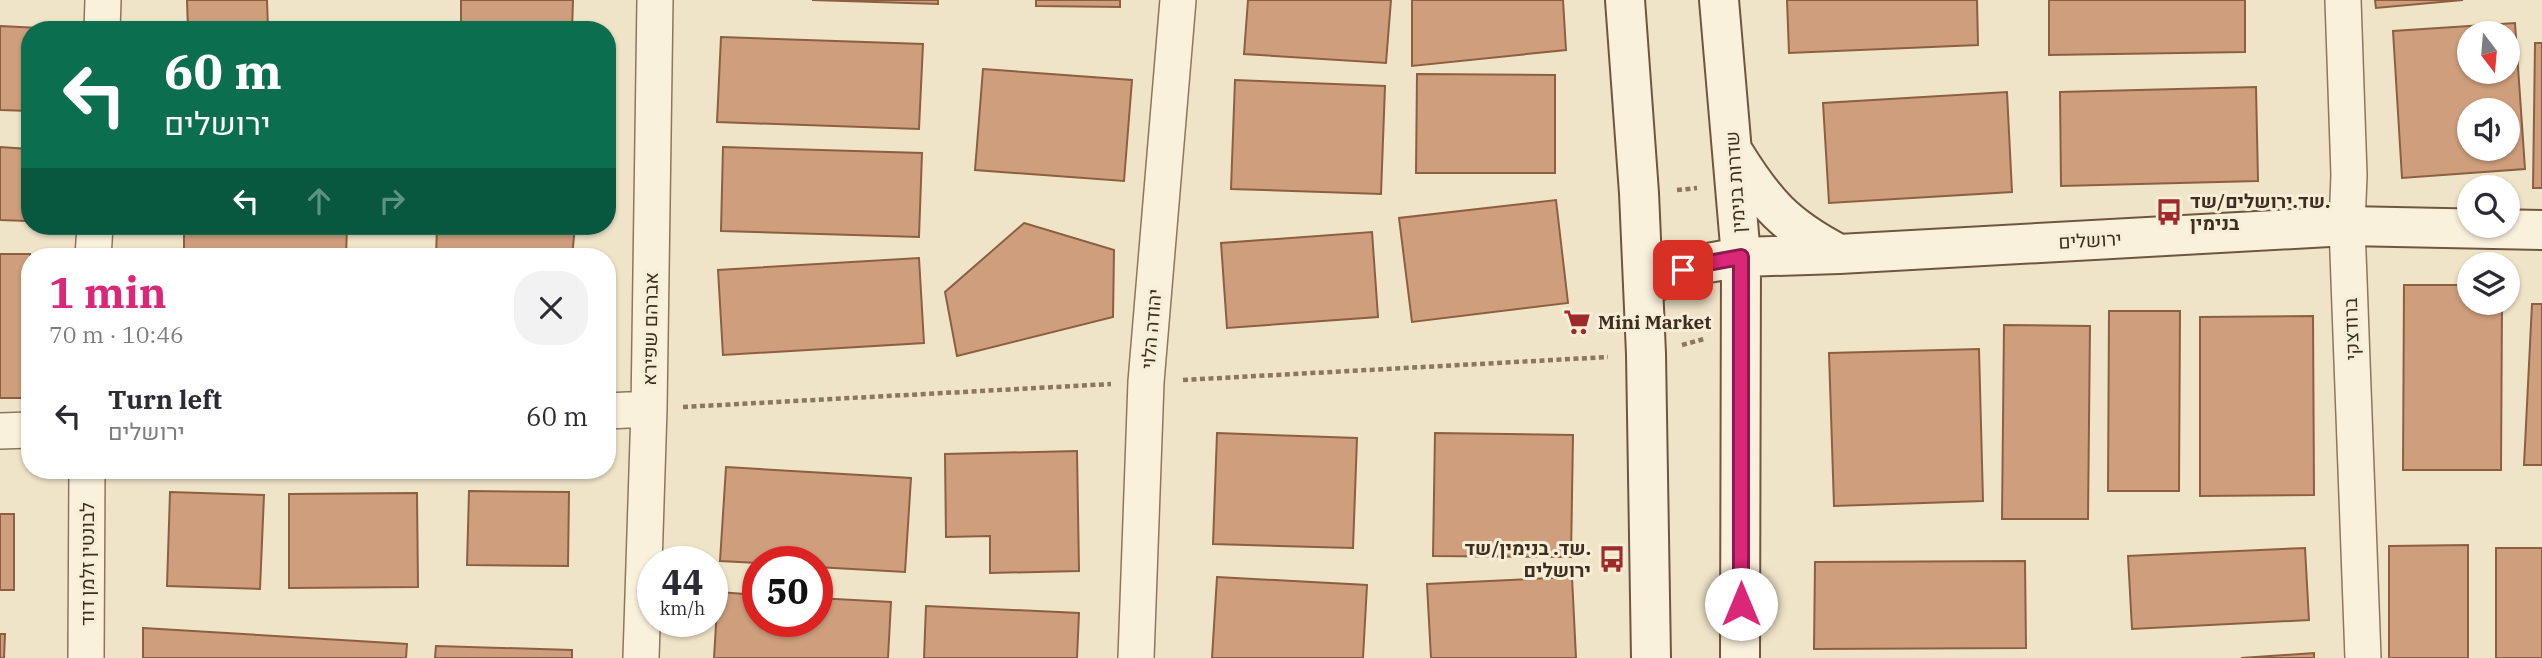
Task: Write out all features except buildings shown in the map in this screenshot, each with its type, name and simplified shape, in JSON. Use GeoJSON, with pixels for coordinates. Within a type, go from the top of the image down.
{"type":"FeatureCollection","features":[{"type":"Feature","properties":{"kind":"main road"},"geometry":{"type":"LineString","coordinates":[[1625,0],[1639,193],[1646,355],[1651,658]]}},
{"type":"Feature","properties":{"kind":"main road","name":"שדרות בנימין"},"geometry":{"type":"LineString","coordinates":[[1719,0],[1741,257],[1740,658]]}},
{"type":"Feature","properties":{"kind":"main road"},"geometry":{"type":"LineString","coordinates":[[1734,169],[1769,205],[1812,240],[1839,254]]}},
{"type":"Feature","properties":{"kind":"main road","name":"ירושלים"},"geometry":{"type":"LineString","coordinates":[[1643,287],[1697,265],[1741,257],[2347,226],[2542,230]]}},
{"type":"Feature","properties":{"kind":"street"},"geometry":{"type":"LineString","coordinates":[[102,21],[103,0]]}},
{"type":"Feature","properties":{"kind":"street","name":"אברהם שפירא"},"geometry":{"type":"LineString","coordinates":[[640,658],[649,409],[655,0]]}},
{"type":"Feature","properties":{"kind":"street","name":"יהודה הלוי"},"geometry":{"type":"LineString","coordinates":[[1136,658],[1146,382],[1178,0]]}},
{"type":"Feature","properties":{"kind":"street","name":"ברודצקי"},"geometry":{"type":"LineString","coordinates":[[2343,0],[2347,226],[2363,658]]}},
{"type":"Feature","properties":{"kind":"street"},"geometry":{"type":"LineString","coordinates":[[616,411],[649,409]]}},
{"type":"Feature","properties":{"kind":"street"},"geometry":{"type":"LineString","coordinates":[[0,431],[21,430]]}},
{"type":"Feature","properties":{"kind":"street","name":"לבונטין זלמן דוד"},"geometry":{"type":"LineString","coordinates":[[86,658],[87,479]]}},
{"type":"Feature","properties":{"kind":"path"},"geometry":{"type":"LineString","coordinates":[[1639,193],[1734,169]]}},
{"type":"Feature","properties":{"kind":"path"},"geometry":{"type":"LineString","coordinates":[[1646,355],[1742,329]]}},
{"type":"Feature","properties":{"kind":"place","name":"שד.ירושלים/שד. בנימין"},"geometry":{"type":"Point","coordinates":[2169,212]}},
{"type":"Feature","properties":{"kind":"place","name":"Mini Market"},"geometry":{"type":"Point","coordinates":[1577,322]}},
{"type":"Feature","properties":{"kind":"place","name":"שד. בנימין/שד. ירושלים"},"geometry":{"type":"Point","coordinates":[1612,559]}},
{"type":"Feature","properties":{"kind":"route"},"geometry":{"type":"LineString","coordinates":[[1683,270],[1741,257],[1741,604]]}}]}
